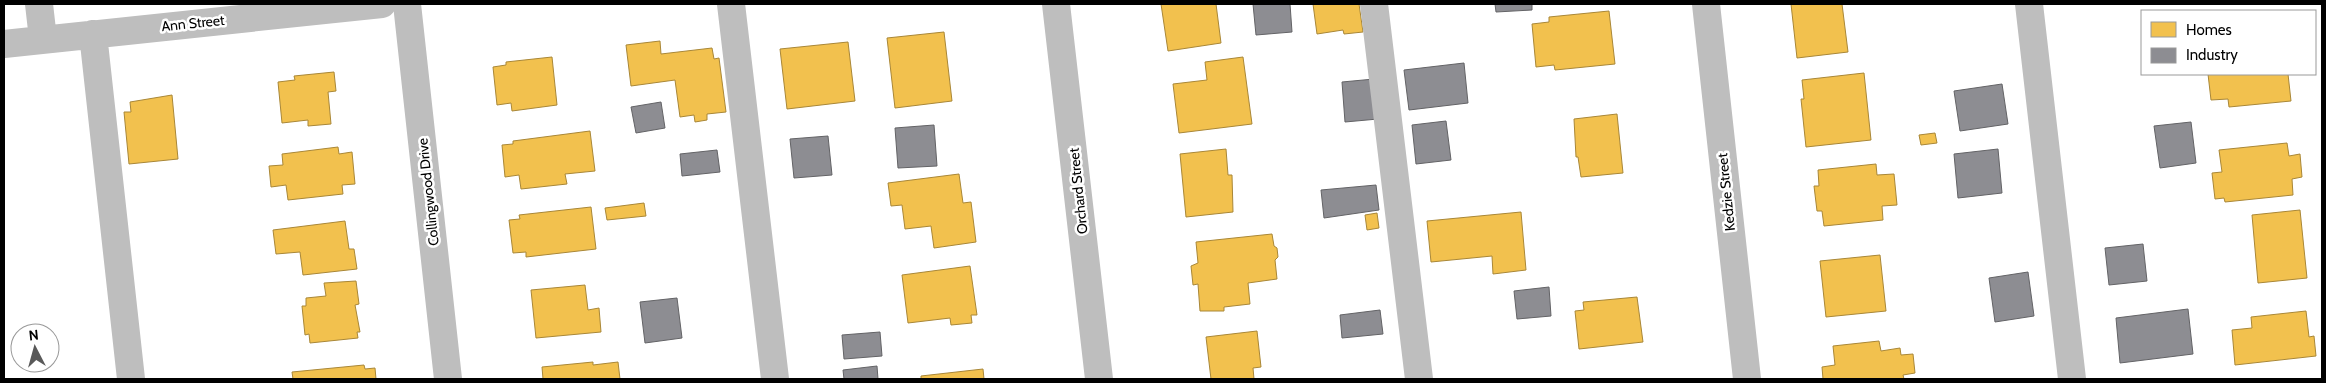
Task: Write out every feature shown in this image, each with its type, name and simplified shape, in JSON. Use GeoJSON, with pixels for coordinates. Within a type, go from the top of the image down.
{"type":"FeatureCollection","features":[{"type":"Feature","properties":{"kind":"street"},"geometry":{"type":"LineString","coordinates":[[39,4],[43,39]]}},
{"type":"Feature","properties":{"kind":"street","name":"Ann Street"},"geometry":{"type":"LineString","coordinates":[[4,44],[92,34],[271,9],[382,4]]}},
{"type":"Feature","properties":{"kind":"street","name":"Collingwood Drive"},"geometry":{"type":"LineString","coordinates":[[407,4],[448,379]]}},
{"type":"Feature","properties":{"kind":"street"},"geometry":{"type":"LineString","coordinates":[[732,4],[775,379]]}},
{"type":"Feature","properties":{"kind":"street","name":"Orchard Street"},"geometry":{"type":"LineString","coordinates":[[1056,4],[1099,379]]}},
{"type":"Feature","properties":{"kind":"street"},"geometry":{"type":"LineString","coordinates":[[1374,4],[1420,379]]}},
{"type":"Feature","properties":{"kind":"street","name":"Kedzie Street"},"geometry":{"type":"LineString","coordinates":[[1706,4],[1747,379]]}},
{"type":"Feature","properties":{"kind":"street"},"geometry":{"type":"LineString","coordinates":[[2029,4],[2072,379]]}},
{"type":"Feature","properties":{"kind":"street"},"geometry":{"type":"LineString","coordinates":[[92,34],[131,379]]}},
{"type":"Feature","properties":{"kind":"building: Homes"},"geometry":{"type":"Polygon","coordinates":[[[1161,4],[1216,4],[1221,43],[1168,51],[1161,4]]]}},
{"type":"Feature","properties":{"kind":"building: Homes"},"geometry":{"type":"Polygon","coordinates":[[[1313,4],[1359,4],[1363,32],[1344,34],[1343,30],[1317,34],[1313,4]]]}},
{"type":"Feature","properties":{"kind":"building: Homes"},"geometry":{"type":"Polygon","coordinates":[[[1791,4],[1842,4],[1848,52],[1797,58],[1791,4]]]}},
{"type":"Feature","properties":{"kind":"building: Homes"},"geometry":{"type":"Polygon","coordinates":[[[1609,11],[1615,64],[1555,70],[1554,65],[1536,67],[1532,24],[1549,22],[1549,17],[1609,11]]]}},
{"type":"Feature","properties":{"kind":"building: Homes"},"geometry":{"type":"Polygon","coordinates":[[[944,32],[952,101],[895,108],[887,38],[944,32]]]}},
{"type":"Feature","properties":{"kind":"building: Homes"},"geometry":{"type":"Polygon","coordinates":[[[660,41],[661,54],[712,48],[714,59],[719,58],[726,112],[707,114],[707,120],[695,122],[694,115],[680,117],[675,80],[631,86],[626,45],[660,41]]]}},
{"type":"Feature","properties":{"kind":"building: Homes"},"geometry":{"type":"Polygon","coordinates":[[[848,42],[855,101],[787,109],[780,49],[848,42]]]}},
{"type":"Feature","properties":{"kind":"building: Homes"},"geometry":{"type":"Polygon","coordinates":[[[552,57],[557,105],[512,111],[511,103],[497,105],[493,67],[506,65],[506,62],[552,57]]]}},
{"type":"Feature","properties":{"kind":"building: Homes"},"geometry":{"type":"Polygon","coordinates":[[[1243,57],[1252,124],[1179,133],[1173,84],[1207,80],[1205,62],[1243,57]]]}},
{"type":"Feature","properties":{"kind":"building: Homes"},"geometry":{"type":"Polygon","coordinates":[[[334,72],[336,91],[328,92],[331,124],[308,126],[308,120],[282,123],[278,82],[295,80],[294,76],[334,72]]]}},
{"type":"Feature","properties":{"kind":"building: Homes"},"geometry":{"type":"Polygon","coordinates":[[[1864,73],[1871,140],[1806,147],[1801,99],[1804,99],[1802,80],[1864,73]]]}},
{"type":"Feature","properties":{"kind":"building: Homes"},"geometry":{"type":"Polygon","coordinates":[[[2208,75],[2288,75],[2291,101],[2229,107],[2228,99],[2211,100],[2208,75]]]}},
{"type":"Feature","properties":{"kind":"building: Homes"},"geometry":{"type":"Polygon","coordinates":[[[172,95],[178,159],[129,164],[124,112],[131,112],[130,102],[172,95]]]}},
{"type":"Feature","properties":{"kind":"building: Homes"},"geometry":{"type":"Polygon","coordinates":[[[1617,114],[1623,173],[1581,177],[1578,157],[1576,157],[1574,119],[1617,114]]]}},
{"type":"Feature","properties":{"kind":"building: Homes"},"geometry":{"type":"Polygon","coordinates":[[[590,131],[595,171],[565,174],[567,184],[521,189],[519,175],[505,177],[502,145],[513,144],[513,141],[590,131]]]}},
{"type":"Feature","properties":{"kind":"building: Homes"},"geometry":{"type":"Polygon","coordinates":[[[1935,133],[1937,143],[1921,145],[1919,135],[1935,133]]]}},
{"type":"Feature","properties":{"kind":"building: Homes"},"geometry":{"type":"Polygon","coordinates":[[[2287,143],[2289,156],[2300,154],[2302,177],[2292,179],[2293,195],[2225,202],[2224,198],[2215,199],[2212,173],[2222,172],[2219,150],[2287,143]]]}},
{"type":"Feature","properties":{"kind":"building: Homes"},"geometry":{"type":"Polygon","coordinates":[[[338,147],[339,154],[352,152],[355,184],[342,185],[343,194],[288,200],[286,185],[271,187],[269,166],[283,165],[282,154],[338,147]]]}},
{"type":"Feature","properties":{"kind":"building: Homes"},"geometry":{"type":"Polygon","coordinates":[[[1226,149],[1228,175],[1232,175],[1233,212],[1186,217],[1180,154],[1226,149]]]}},
{"type":"Feature","properties":{"kind":"building: Homes"},"geometry":{"type":"Polygon","coordinates":[[[1876,164],[1877,175],[1894,174],[1897,205],[1882,206],[1883,220],[1824,226],[1822,211],[1817,211],[1814,186],[1819,186],[1818,170],[1876,164]]]}},
{"type":"Feature","properties":{"kind":"building: Homes"},"geometry":{"type":"Polygon","coordinates":[[[959,174],[963,203],[971,202],[976,242],[934,248],[931,226],[905,229],[902,205],[891,206],[888,183],[959,174]]]}},
{"type":"Feature","properties":{"kind":"building: Homes"},"geometry":{"type":"Polygon","coordinates":[[[644,203],[646,216],[607,220],[605,208],[644,203]]]}},
{"type":"Feature","properties":{"kind":"building: Homes"},"geometry":{"type":"Polygon","coordinates":[[[591,207],[596,249],[526,257],[526,252],[513,253],[509,220],[520,219],[519,215],[591,207]]]}},
{"type":"Feature","properties":{"kind":"building: Homes"},"geometry":{"type":"Polygon","coordinates":[[[2300,210],[2307,278],[2258,283],[2252,215],[2300,210]]]}},
{"type":"Feature","properties":{"kind":"building: Homes"},"geometry":{"type":"Polygon","coordinates":[[[1521,212],[1526,270],[1493,274],[1492,256],[1431,262],[1427,221],[1521,212]]]}},
{"type":"Feature","properties":{"kind":"building: Homes"},"geometry":{"type":"Polygon","coordinates":[[[1377,213],[1379,228],[1367,230],[1365,215],[1377,213]]]}},
{"type":"Feature","properties":{"kind":"building: Homes"},"geometry":{"type":"Polygon","coordinates":[[[345,221],[349,249],[354,249],[357,269],[303,275],[300,252],[276,254],[273,230],[345,221]]]}},
{"type":"Feature","properties":{"kind":"building: Homes"},"geometry":{"type":"Polygon","coordinates":[[[1272,234],[1278,257],[1275,260],[1277,279],[1248,283],[1250,304],[1224,307],[1224,311],[1200,311],[1198,284],[1193,285],[1191,266],[1198,263],[1196,242],[1272,234]]]}},
{"type":"Feature","properties":{"kind":"building: Homes"},"geometry":{"type":"Polygon","coordinates":[[[1880,255],[1886,311],[1826,317],[1820,261],[1880,255]]]}},
{"type":"Feature","properties":{"kind":"building: Homes"},"geometry":{"type":"Polygon","coordinates":[[[970,266],[977,315],[971,315],[972,323],[951,325],[950,318],[908,323],[902,275],[970,266]]]}},
{"type":"Feature","properties":{"kind":"building: Homes"},"geometry":{"type":"Polygon","coordinates":[[[356,281],[359,304],[355,305],[360,332],[357,332],[358,338],[310,343],[309,334],[305,335],[302,306],[306,306],[306,298],[326,296],[324,283],[356,281]]]}},
{"type":"Feature","properties":{"kind":"building: Homes"},"geometry":{"type":"Polygon","coordinates":[[[585,285],[588,310],[599,308],[601,332],[536,338],[531,290],[585,285]]]}},
{"type":"Feature","properties":{"kind":"building: Homes"},"geometry":{"type":"Polygon","coordinates":[[[1637,297],[1643,342],[1579,349],[1575,311],[1584,310],[1583,302],[1637,297]]]}},
{"type":"Feature","properties":{"kind":"building: Homes"},"geometry":{"type":"Polygon","coordinates":[[[2306,311],[2309,337],[2314,336],[2316,356],[2235,365],[2232,330],[2252,328],[2251,317],[2306,311]]]}},
{"type":"Feature","properties":{"kind":"building: Homes"},"geometry":{"type":"Polygon","coordinates":[[[1257,331],[1261,367],[1253,368],[1254,379],[1211,379],[1206,337],[1257,331]]]}},
{"type":"Feature","properties":{"kind":"building: Homes"},"geometry":{"type":"Polygon","coordinates":[[[1879,341],[1881,351],[1900,348],[1901,355],[1913,354],[1915,373],[1903,375],[1904,379],[1823,379],[1822,367],[1835,365],[1833,346],[1879,341]]]}},
{"type":"Feature","properties":{"kind":"building: Homes"},"geometry":{"type":"Polygon","coordinates":[[[593,362],[593,365],[618,362],[620,379],[543,379],[542,367],[593,362]]]}},
{"type":"Feature","properties":{"kind":"building: Homes"},"geometry":{"type":"Polygon","coordinates":[[[364,365],[365,369],[375,368],[376,379],[293,379],[292,372],[364,365]]]}},
{"type":"Feature","properties":{"kind":"building: Homes"},"geometry":{"type":"Polygon","coordinates":[[[983,369],[984,379],[921,379],[921,376],[983,369]]]}},
{"type":"Feature","properties":{"kind":"building: Industry"},"geometry":{"type":"Polygon","coordinates":[[[1253,4],[1290,4],[1292,32],[1256,35],[1253,4]]]}},
{"type":"Feature","properties":{"kind":"building: Industry"},"geometry":{"type":"Polygon","coordinates":[[[1495,4],[1532,4],[1532,10],[1496,12],[1495,4]]]}},
{"type":"Feature","properties":{"kind":"building: Industry"},"geometry":{"type":"Polygon","coordinates":[[[1464,63],[1468,103],[1409,110],[1404,70],[1464,63]]]}},
{"type":"Feature","properties":{"kind":"building: Industry"},"geometry":{"type":"Polygon","coordinates":[[[1374,79],[1378,119],[1345,122],[1342,82],[1374,79]]]}},
{"type":"Feature","properties":{"kind":"building: Industry"},"geometry":{"type":"Polygon","coordinates":[[[2002,84],[2008,124],[1960,131],[1954,91],[2002,84]]]}},
{"type":"Feature","properties":{"kind":"building: Industry"},"geometry":{"type":"Polygon","coordinates":[[[661,102],[665,128],[636,133],[631,107],[661,102]]]}},
{"type":"Feature","properties":{"kind":"building: Industry"},"geometry":{"type":"Polygon","coordinates":[[[1446,121],[1451,160],[1416,164],[1412,125],[1446,121]]]}},
{"type":"Feature","properties":{"kind":"building: Industry"},"geometry":{"type":"Polygon","coordinates":[[[2191,122],[2196,163],[2160,168],[2154,126],[2191,122]]]}},
{"type":"Feature","properties":{"kind":"building: Industry"},"geometry":{"type":"Polygon","coordinates":[[[934,125],[937,166],[898,168],[895,128],[934,125]]]}},
{"type":"Feature","properties":{"kind":"building: Industry"},"geometry":{"type":"Polygon","coordinates":[[[828,136],[832,175],[794,178],[790,139],[828,136]]]}},
{"type":"Feature","properties":{"kind":"building: Industry"},"geometry":{"type":"Polygon","coordinates":[[[1998,149],[2002,193],[1958,198],[1954,154],[1998,149]]]}},
{"type":"Feature","properties":{"kind":"building: Industry"},"geometry":{"type":"Polygon","coordinates":[[[717,150],[720,172],[682,176],[680,154],[717,150]]]}},
{"type":"Feature","properties":{"kind":"building: Industry"},"geometry":{"type":"Polygon","coordinates":[[[1376,185],[1379,210],[1324,218],[1321,190],[1376,185]]]}},
{"type":"Feature","properties":{"kind":"building: Industry"},"geometry":{"type":"Polygon","coordinates":[[[2143,244],[2147,281],[2109,285],[2105,248],[2143,244]]]}},
{"type":"Feature","properties":{"kind":"building: Industry"},"geometry":{"type":"Polygon","coordinates":[[[2028,272],[2034,316],[1995,322],[1989,278],[2028,272]]]}},
{"type":"Feature","properties":{"kind":"building: Industry"},"geometry":{"type":"Polygon","coordinates":[[[1549,287],[1551,316],[1517,319],[1514,291],[1549,287]]]}},
{"type":"Feature","properties":{"kind":"building: Industry"},"geometry":{"type":"Polygon","coordinates":[[[677,298],[682,338],[645,343],[640,302],[677,298]]]}},
{"type":"Feature","properties":{"kind":"building: Industry"},"geometry":{"type":"Polygon","coordinates":[[[2188,309],[2193,354],[2120,363],[2116,318],[2188,309]]]}},
{"type":"Feature","properties":{"kind":"building: Industry"},"geometry":{"type":"Polygon","coordinates":[[[1380,310],[1383,334],[1342,338],[1340,315],[1380,310]]]}},
{"type":"Feature","properties":{"kind":"building: Industry"},"geometry":{"type":"Polygon","coordinates":[[[880,332],[882,356],[844,359],[842,335],[880,332]]]}},
{"type":"Feature","properties":{"kind":"building: Industry"},"geometry":{"type":"Polygon","coordinates":[[[877,366],[878,379],[844,379],[843,370],[877,366]]]}}]}
